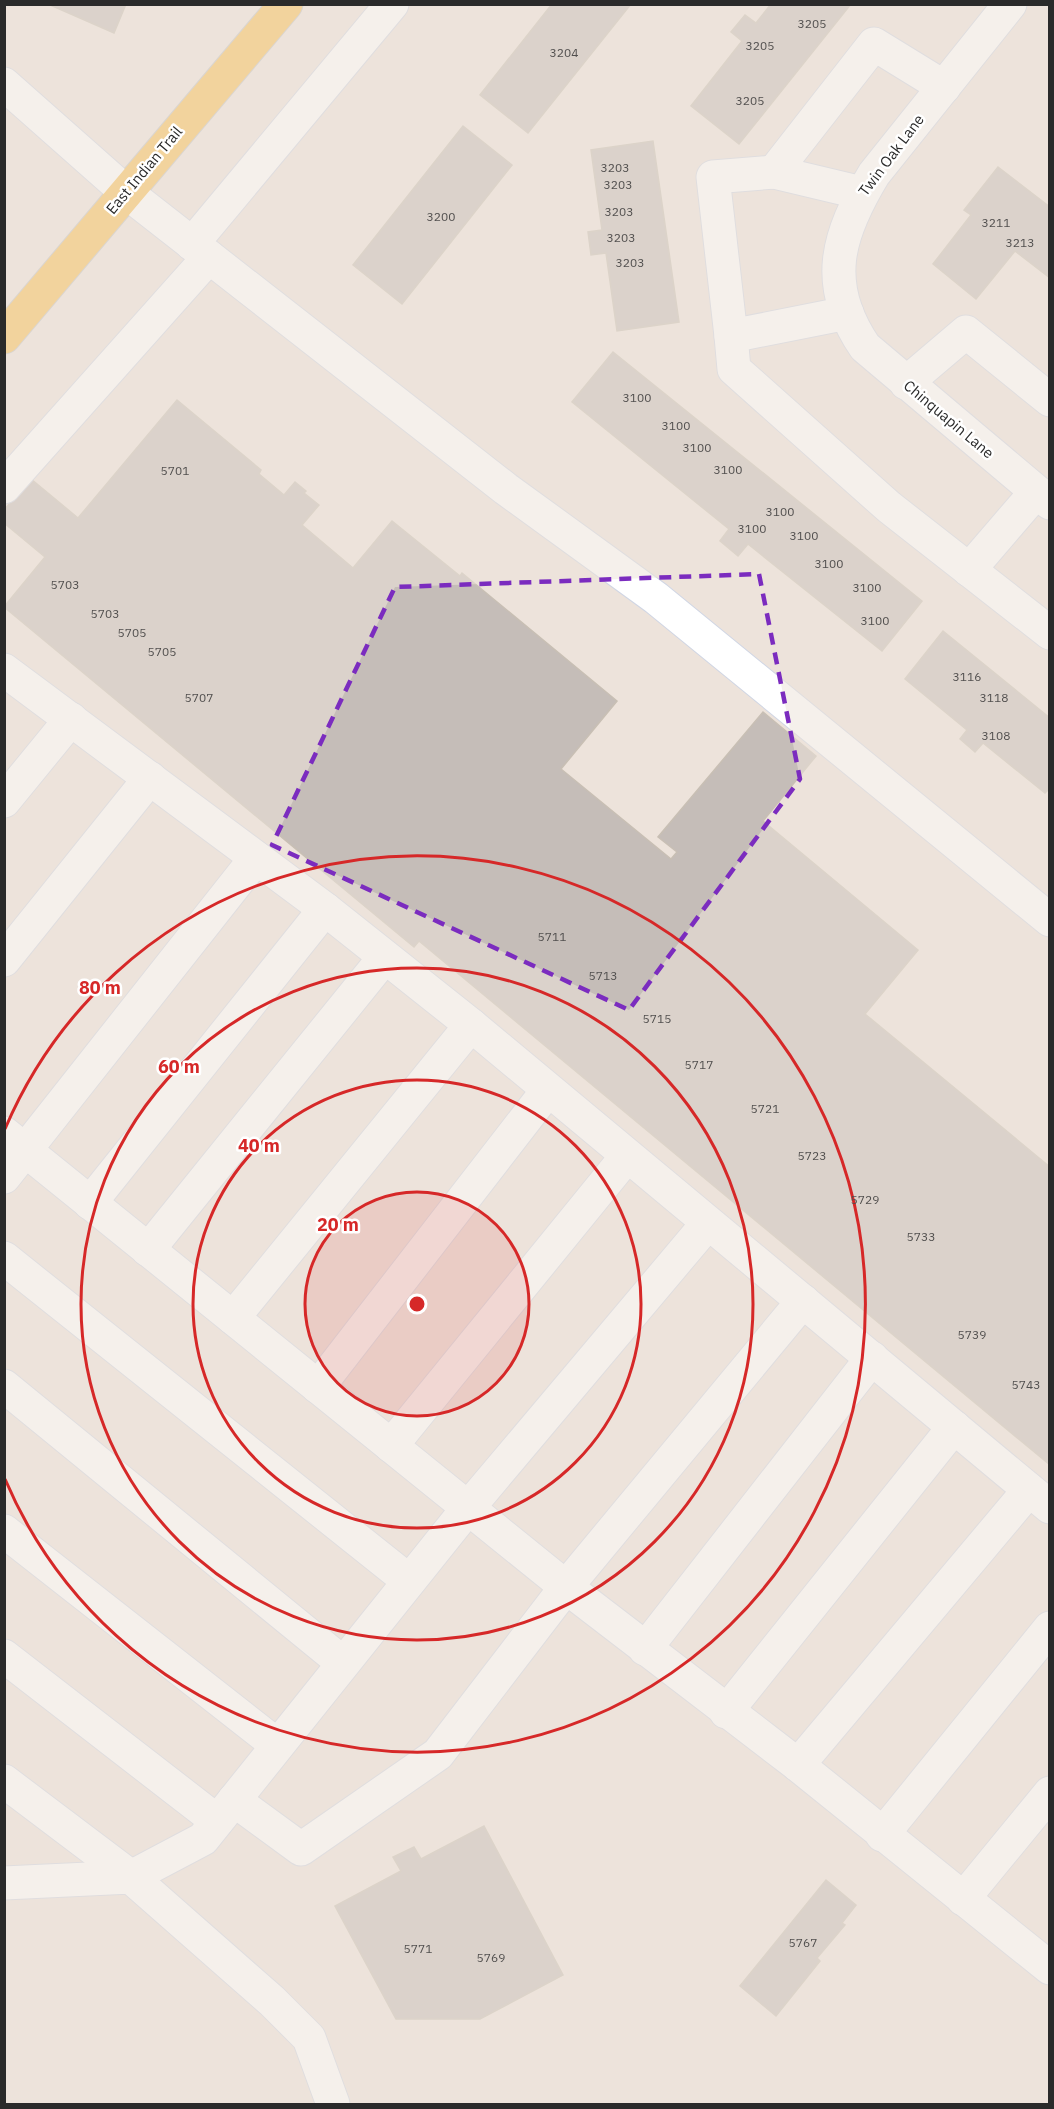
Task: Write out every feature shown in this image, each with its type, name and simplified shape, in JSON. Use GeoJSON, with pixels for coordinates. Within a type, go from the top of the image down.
{"type":"FeatureCollection","features":[{"type":"Feature","properties":{"kind":"main road","name":"East Indian Trail"},"geometry":{"type":"LineString","coordinates":[[4,337],[286,4]]}},
{"type":"Feature","properties":{"kind":"street"},"geometry":{"type":"LineString","coordinates":[[4,487],[201,250],[392,4]]}},
{"type":"Feature","properties":{"kind":"street","name":"Twin Oak Lane"},"geometry":{"type":"LineString","coordinates":[[850,322],[842,302],[838,278],[841,250],[848,224],[862,193],[874,174],[1010,4]]}},
{"type":"Feature","properties":{"kind":"street"},"geometry":{"type":"LineString","coordinates":[[774,172],[874,44],[944,87]]}},
{"type":"Feature","properties":{"kind":"street"},"geometry":{"type":"LineString","coordinates":[[4,84],[126,192],[506,489],[656,598],[1050,920]]}},
{"type":"Feature","properties":{"kind":"street"},"geometry":{"type":"LineString","coordinates":[[862,193],[774,172],[713,177],[734,369],[889,507],[1050,633]]}},
{"type":"Feature","properties":{"kind":"street"},"geometry":{"type":"LineString","coordinates":[[731,336],[850,322]]}},
{"type":"Feature","properties":{"kind":"street","name":"Chinquapin Lane"},"geometry":{"type":"LineString","coordinates":[[850,322],[865,347],[1043,497]]}},
{"type":"Feature","properties":{"kind":"street"},"geometry":{"type":"LineString","coordinates":[[906,383],[966,332],[1050,400]]}},
{"type":"Feature","properties":{"kind":"street"},"geometry":{"type":"LineString","coordinates":[[969,570],[1043,497]]}},
{"type":"Feature","properties":{"kind":"street"},"geometry":{"type":"LineString","coordinates":[[4,670],[325,909],[471,1025],[1040,1499],[798,1765]]}},
{"type":"Feature","properties":{"kind":"street"},"geometry":{"type":"LineString","coordinates":[[4,801],[71,719]]}},
{"type":"Feature","properties":{"kind":"street"},"geometry":{"type":"LineString","coordinates":[[4,960],[150,778]]}},
{"type":"Feature","properties":{"kind":"street"},"geometry":{"type":"LineString","coordinates":[[4,1177],[15,1142],[256,858]]}},
{"type":"Feature","properties":{"kind":"street"},"geometry":{"type":"LineString","coordinates":[[90,1203],[325,909]]}},
{"type":"Feature","properties":{"kind":"street"},"geometry":{"type":"LineString","coordinates":[[148,1250],[384,958]]}},
{"type":"Feature","properties":{"kind":"street"},"geometry":{"type":"LineString","coordinates":[[232,1318],[471,1025]]}},
{"type":"Feature","properties":{"kind":"street"},"geometry":{"type":"LineString","coordinates":[[318,1387],[548,1090]]}},
{"type":"Feature","properties":{"kind":"street"},"geometry":{"type":"LineString","coordinates":[[15,1142],[566,1587],[798,1765],[882,1835],[1050,1968]]}},
{"type":"Feature","properties":{"kind":"street"},"geometry":{"type":"LineString","coordinates":[[391,1446],[627,1156]]}},
{"type":"Feature","properties":{"kind":"street"},"geometry":{"type":"LineString","coordinates":[[4,1883],[131,1876],[202,1839],[468,1508],[708,1223]]}},
{"type":"Feature","properties":{"kind":"street"},"geometry":{"type":"LineString","coordinates":[[4,1257],[409,1581]]}},
{"type":"Feature","properties":{"kind":"street"},"geometry":{"type":"LineString","coordinates":[[4,1656],[225,1810],[301,1849],[438,1754],[566,1587],[803,1301]]}},
{"type":"Feature","properties":{"kind":"street"},"geometry":{"type":"LineString","coordinates":[[645,1649],[872,1358]]}},
{"type":"Feature","properties":{"kind":"street"},"geometry":{"type":"LineString","coordinates":[[4,1386],[343,1663]]}},
{"type":"Feature","properties":{"kind":"street"},"geometry":{"type":"LineString","coordinates":[[726,1712],[954,1427]]}},
{"type":"Feature","properties":{"kind":"street"},"geometry":{"type":"LineString","coordinates":[[4,1531],[277,1746]]}},
{"type":"Feature","properties":{"kind":"street"},"geometry":{"type":"LineString","coordinates":[[882,1835],[1050,1628]]}},
{"type":"Feature","properties":{"kind":"street"},"geometry":{"type":"LineString","coordinates":[[4,1781],[131,1876],[272,2001],[309,2038],[333,2104]]}},
{"type":"Feature","properties":{"kind":"street"},"geometry":{"type":"LineString","coordinates":[[963,1899],[1050,1793]]}},
{"type":"Feature","properties":{"kind":"highlighted area"},"geometry":{"type":"Polygon","coordinates":[[[759,574],[800,779],[629,1010],[272,845],[395,587],[759,574]]]}},
{"type":"Feature","properties":{"kind":"building"},"geometry":{"type":"Polygon","coordinates":[[[48,4],[126,4],[114,33],[48,4]]]}},
{"type":"Feature","properties":{"kind":"building"},"geometry":{"type":"Polygon","coordinates":[[[552,4],[631,4],[528,133],[480,95],[552,4]]]}},
{"type":"Feature","properties":{"kind":"building"},"geometry":{"type":"Polygon","coordinates":[[[771,4],[851,4],[739,144],[691,106],[742,41],[731,32],[745,15],[756,23],[771,4]]]}},
{"type":"Feature","properties":{"kind":"building"},"geometry":{"type":"Polygon","coordinates":[[[463,126],[512,165],[402,304],[353,265],[463,126]]]}},
{"type":"Feature","properties":{"kind":"building"},"geometry":{"type":"Polygon","coordinates":[[[653,141],[679,322],[617,331],[606,253],[591,255],[588,232],[602,230],[591,150],[653,141]]]}},
{"type":"Feature","properties":{"kind":"building"},"geometry":{"type":"Polygon","coordinates":[[[998,167],[1050,207],[1050,278],[1015,251],[976,299],[933,264],[971,215],[964,210],[998,167]]]}},
{"type":"Feature","properties":{"kind":"building"},"geometry":{"type":"Polygon","coordinates":[[[613,352],[922,601],[882,651],[748,544],[738,556],[720,541],[729,529],[572,402],[613,352]]]}},
{"type":"Feature","properties":{"kind":"building"},"geometry":{"type":"Polygon","coordinates":[[[177,400],[261,470],[259,474],[284,495],[295,482],[306,491],[304,493],[319,505],[302,525],[353,568],[392,521],[460,576],[462,573],[617,701],[561,769],[671,859],[677,852],[658,837],[763,712],[816,756],[763,821],[918,950],[865,1014],[1050,1167],[1050,1465],[419,941],[414,947],[4,607],[45,557],[4,523],[4,510],[31,479],[78,518],[177,400]]]}},
{"type":"Feature","properties":{"kind":"building"},"geometry":{"type":"Polygon","coordinates":[[[943,631],[1050,718],[1050,788],[1045,793],[983,743],[975,752],[960,739],[967,730],[905,679],[943,631]]]}},
{"type":"Feature","properties":{"kind":"building"},"geometry":{"type":"Polygon","coordinates":[[[484,1826],[563,1975],[480,2019],[396,2019],[335,1906],[401,1871],[393,1857],[414,1847],[421,1859],[484,1826]]]}},
{"type":"Feature","properties":{"kind":"building"},"geometry":{"type":"Polygon","coordinates":[[[826,1880],[856,1905],[842,1923],[845,1925],[817,1958],[820,1961],[776,2016],[740,1986],[826,1880]]]}}]}
